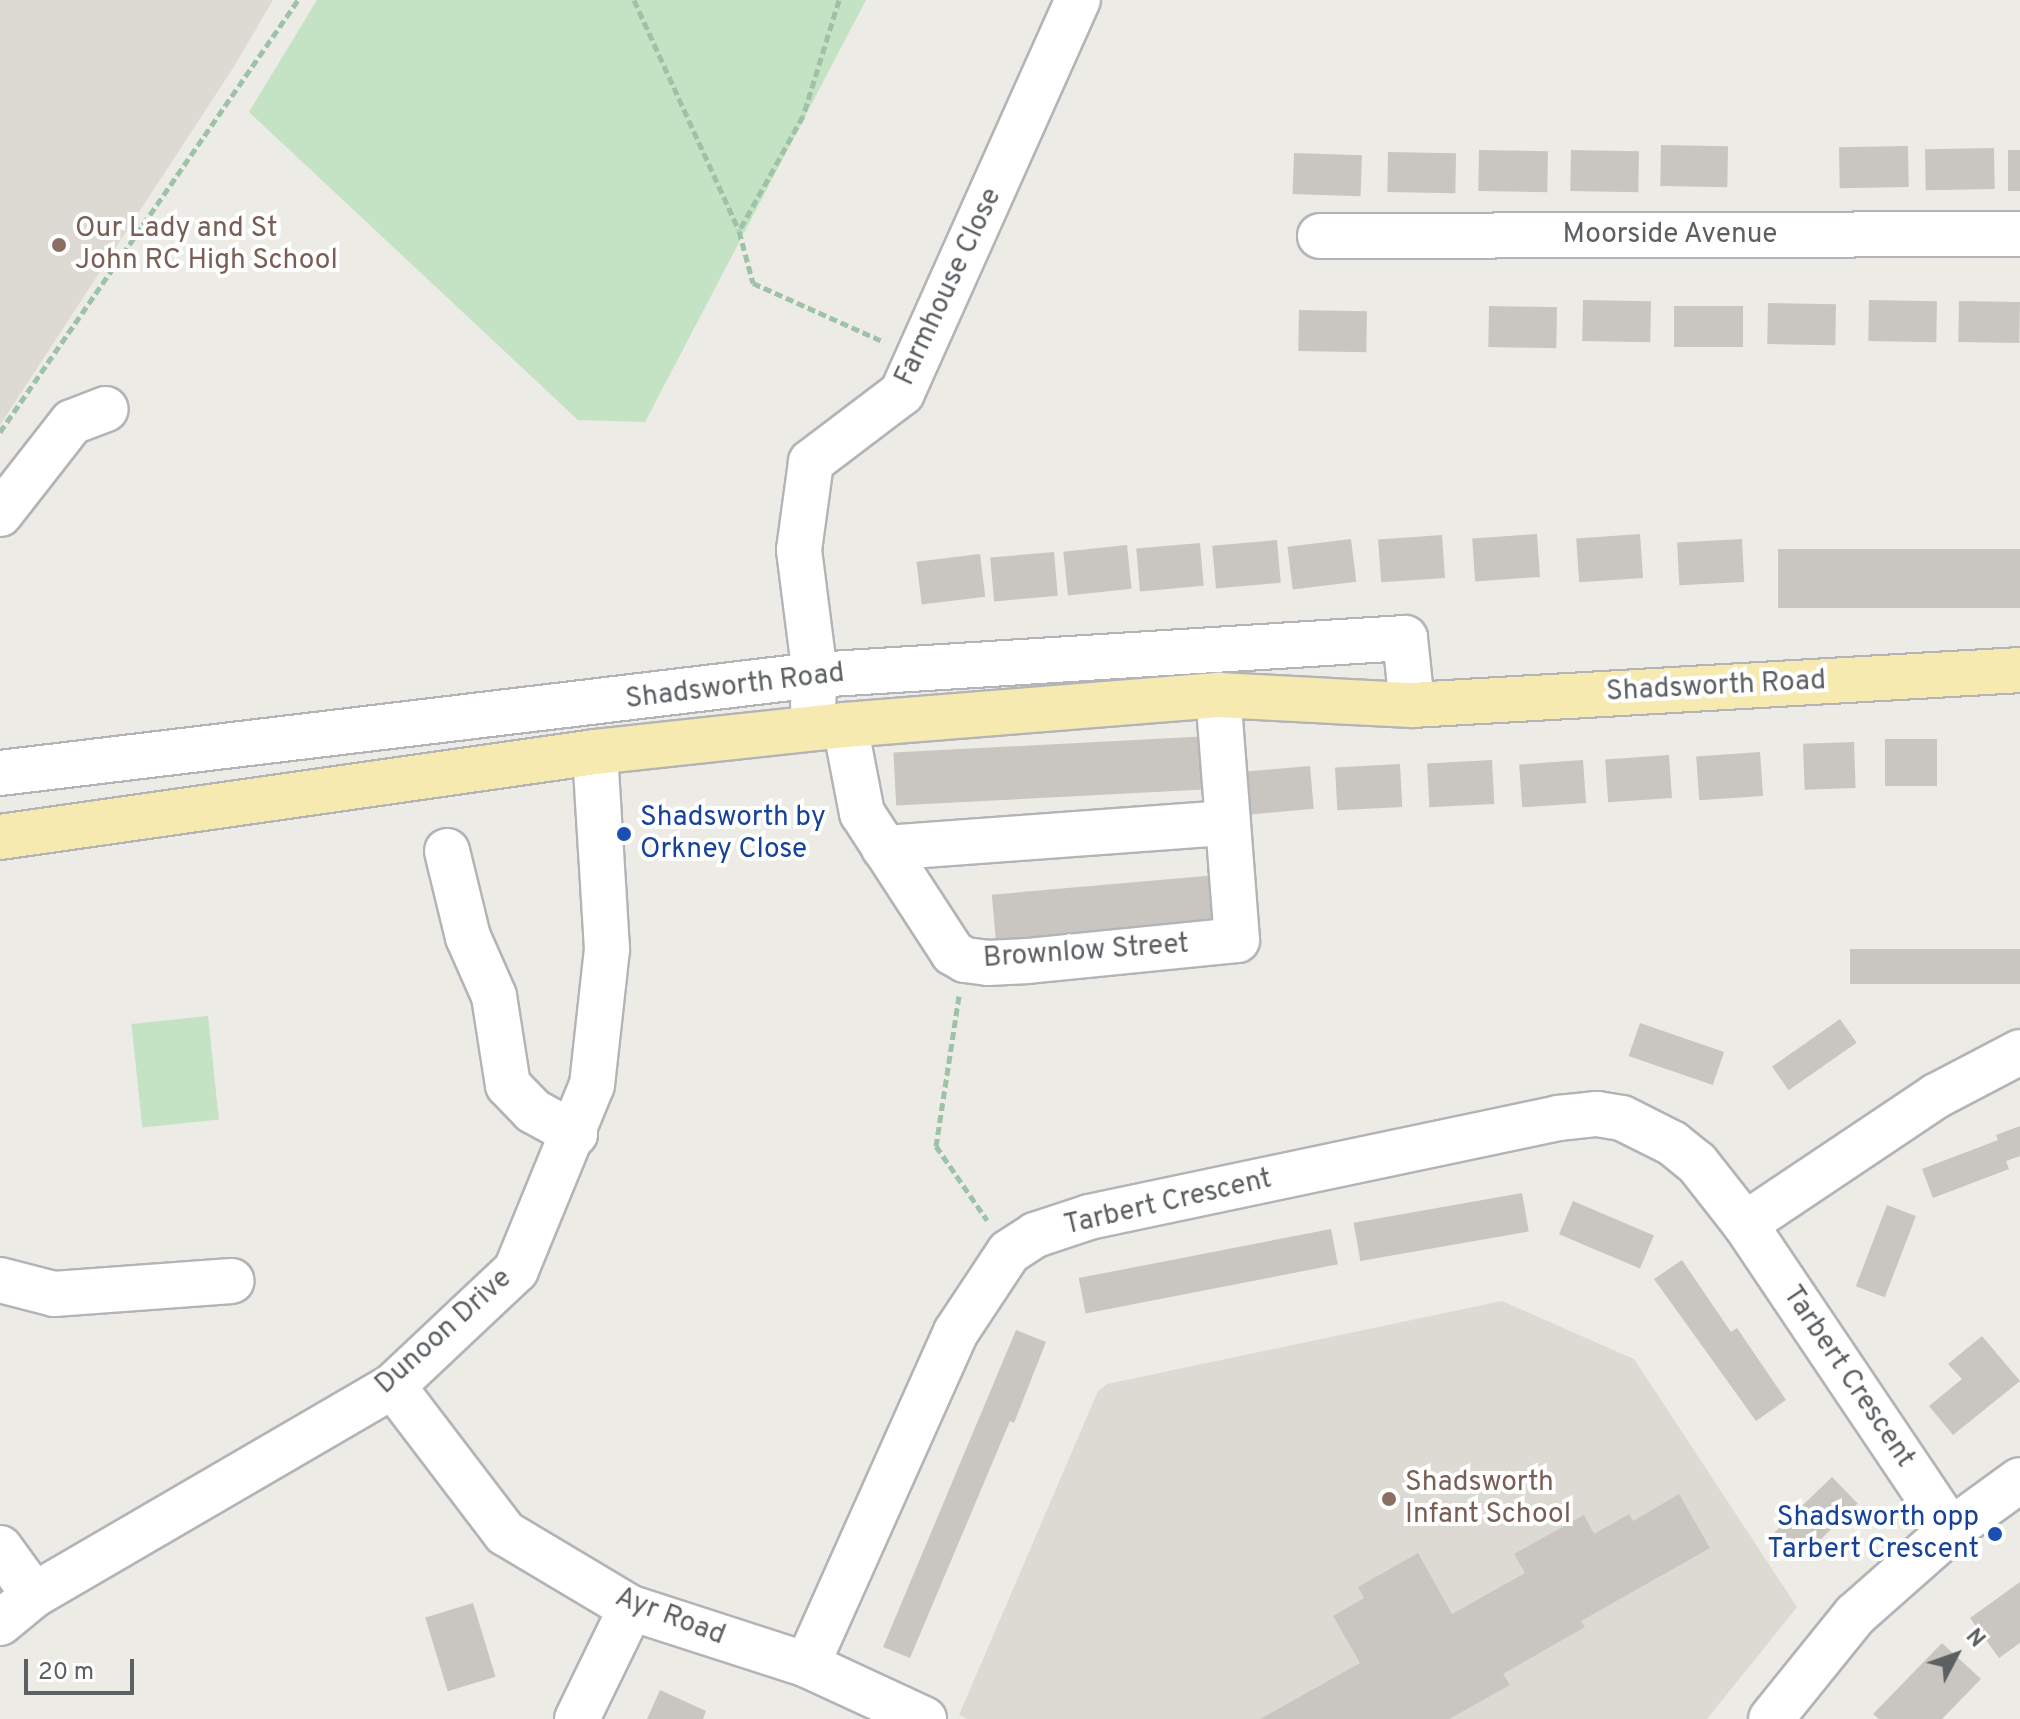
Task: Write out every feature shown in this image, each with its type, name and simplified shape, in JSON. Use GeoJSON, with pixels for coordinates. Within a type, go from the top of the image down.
{"type":"FeatureCollection","features":[{"type":"Feature","properties":{"kind":"main road","name":"Shadsworth Road"},"geometry":{"type":"LineString","coordinates":[[0,837],[595,752],[828,727],[1218,695],[1412,705],[2020,670]]}},
{"type":"Feature","properties":{"kind":"street","name":"Farmhouse Close"},"geometry":{"type":"LineString","coordinates":[[828,727],[815,675],[799,550],[811,462],[902,393],[1078,0]]}},
{"type":"Feature","properties":{"kind":"street","name":"Moorside Avenue"},"geometry":{"type":"LineString","coordinates":[[1320,236],[2020,234]]}},
{"type":"Feature","properties":{"kind":"street"},"geometry":{"type":"LineString","coordinates":[[0,514],[72,422],[106,409]]}},
{"type":"Feature","properties":{"kind":"street","name":"Shadsworth Road"},"geometry":{"type":"LineString","coordinates":[[0,773],[815,675],[1405,638],[1412,705]]}},
{"type":"Feature","properties":{"kind":"street"},"geometry":{"type":"LineString","coordinates":[[884,848],[1225,823],[1218,695]]}},
{"type":"Feature","properties":{"kind":"street","name":"Brownlow Street"},"geometry":{"type":"LineString","coordinates":[[828,727],[862,813],[953,953],[965,960],[988,963],[1028,961],[1237,940],[1225,823]]}},
{"type":"Feature","properties":{"kind":"street","name":"Dunoon Drive"},"geometry":{"type":"LineString","coordinates":[[0,1623],[34,1595],[393,1386],[516,1270],[575,1134],[592,1085],[607,949],[595,752]]}},
{"type":"Feature","properties":{"kind":"street"},"geometry":{"type":"LineString","coordinates":[[447,851],[468,937],[494,996],[508,1085],[533,1111],[575,1134]]}},
{"type":"Feature","properties":{"kind":"street"},"geometry":{"type":"LineString","coordinates":[[1745,1224],[1936,1096],[2020,1052]]}},
{"type":"Feature","properties":{"kind":"street","name":"Tarbert Crescent"},"geometry":{"type":"LineString","coordinates":[[807,1665],[956,1332],[1009,1252],[1035,1235],[1089,1217],[1558,1118],[1597,1114],[1622,1118],[1672,1143],[1697,1163],[1745,1224],[1951,1530]]}},
{"type":"Feature","properties":{"kind":"street"},"geometry":{"type":"LineString","coordinates":[[0,1280],[54,1294],[232,1281]]}},
{"type":"Feature","properties":{"kind":"street","name":"Ayr Road"},"geometry":{"type":"LineString","coordinates":[[393,1386],[505,1533],[631,1608],[807,1665],[924,1719]]}},
{"type":"Feature","properties":{"kind":"street"},"geometry":{"type":"LineString","coordinates":[[1771,1719],[1855,1615],[1951,1530],[2020,1480]]}},
{"type":"Feature","properties":{"kind":"street"},"geometry":{"type":"LineString","coordinates":[[0,1548],[34,1595]]}},
{"type":"Feature","properties":{"kind":"street"},"geometry":{"type":"LineString","coordinates":[[577,1719],[631,1608]]}},
{"type":"Feature","properties":{"kind":"path"},"geometry":{"type":"LineString","coordinates":[[0,432],[298,0]]}},
{"type":"Feature","properties":{"kind":"path"},"geometry":{"type":"LineString","coordinates":[[634,0],[739,231],[753,283],[919,357]]}},
{"type":"Feature","properties":{"kind":"path"},"geometry":{"type":"LineString","coordinates":[[739,231],[803,116],[839,0]]}},
{"type":"Feature","properties":{"kind":"path"},"geometry":{"type":"LineString","coordinates":[[965,960],[936,1146],[1009,1252]]}},
{"type":"Feature","properties":{"kind":"shaded area","name":"Our Lady and St John RC High School"},"geometry":{"type":"Polygon","coordinates":[[[0,0],[273,0],[235,65],[0,425],[0,0]]]}},
{"type":"Feature","properties":{"kind":"shaded area","name":"Shadsworth Infant School"},"geometry":{"type":"Polygon","coordinates":[[[1502,1301],[1634,1359],[1797,1607],[1707,1719],[968,1719],[959,1715],[1098,1391],[1107,1384],[1502,1301]]]}},
{"type":"Feature","properties":{"kind":"green space"},"geometry":{"type":"Polygon","coordinates":[[[317,0],[866,0],[645,422],[578,420],[249,112],[317,0]]]}},
{"type":"Feature","properties":{"kind":"green space"},"geometry":{"type":"Polygon","coordinates":[[[208,1016],[219,1119],[142,1127],[131,1024],[208,1016]]]}},
{"type":"Feature","properties":{"kind":"building"},"geometry":{"type":"Polygon","coordinates":[[[1661,145],[1728,146],[1727,187],[1660,186],[1661,145]]]}},
{"type":"Feature","properties":{"kind":"building"},"geometry":{"type":"Polygon","coordinates":[[[1908,146],[1909,187],[1840,188],[1839,147],[1908,146]]]}},
{"type":"Feature","properties":{"kind":"building"},"geometry":{"type":"Polygon","coordinates":[[[1994,148],[1995,189],[1926,190],[1925,149],[1994,148]]]}},
{"type":"Feature","properties":{"kind":"building"},"geometry":{"type":"Polygon","coordinates":[[[1479,150],[1548,151],[1547,192],[1478,191],[1479,150]]]}},
{"type":"Feature","properties":{"kind":"building"},"geometry":{"type":"Polygon","coordinates":[[[1571,150],[1639,151],[1638,192],[1570,191],[1571,150]]]}},
{"type":"Feature","properties":{"kind":"building"},"geometry":{"type":"Polygon","coordinates":[[[2008,150],[2020,150],[2020,191],[2008,191],[2008,150]]]}},
{"type":"Feature","properties":{"kind":"building"},"geometry":{"type":"Polygon","coordinates":[[[1388,152],[1456,153],[1455,193],[1387,192],[1388,152]]]}},
{"type":"Feature","properties":{"kind":"building"},"geometry":{"type":"Polygon","coordinates":[[[1294,153],[1362,155],[1361,196],[1293,194],[1294,153]]]}},
{"type":"Feature","properties":{"kind":"building"},"geometry":{"type":"Polygon","coordinates":[[[1583,300],[1651,301],[1650,342],[1582,341],[1583,300]]]}},
{"type":"Feature","properties":{"kind":"building"},"geometry":{"type":"Polygon","coordinates":[[[1869,300],[1937,301],[1936,342],[1868,341],[1869,300]]]}},
{"type":"Feature","properties":{"kind":"building"},"geometry":{"type":"Polygon","coordinates":[[[1959,301],[2020,302],[2019,343],[1958,342],[1959,301]]]}},
{"type":"Feature","properties":{"kind":"building"},"geometry":{"type":"Polygon","coordinates":[[[1768,303],[1836,304],[1835,345],[1767,344],[1768,303]]]}},
{"type":"Feature","properties":{"kind":"building"},"geometry":{"type":"Polygon","coordinates":[[[1489,306],[1557,307],[1556,348],[1488,347],[1489,306]]]}},
{"type":"Feature","properties":{"kind":"building"},"geometry":{"type":"Polygon","coordinates":[[[1674,306],[1743,306],[1743,347],[1674,347],[1674,306]]]}},
{"type":"Feature","properties":{"kind":"building"},"geometry":{"type":"Polygon","coordinates":[[[1299,310],[1367,311],[1366,352],[1298,351],[1299,310]]]}},
{"type":"Feature","properties":{"kind":"building"},"geometry":{"type":"Polygon","coordinates":[[[1537,534],[1540,577],[1475,581],[1472,539],[1537,534]]]}},
{"type":"Feature","properties":{"kind":"building"},"geometry":{"type":"Polygon","coordinates":[[[1640,534],[1643,578],[1579,582],[1576,538],[1640,534]]]}},
{"type":"Feature","properties":{"kind":"building"},"geometry":{"type":"Polygon","coordinates":[[[1442,535],[1445,578],[1381,582],[1378,539],[1442,535]]]}},
{"type":"Feature","properties":{"kind":"building"},"geometry":{"type":"Polygon","coordinates":[[[1351,539],[1356,582],[1293,589],[1287,547],[1351,539]]]}},
{"type":"Feature","properties":{"kind":"building"},"geometry":{"type":"Polygon","coordinates":[[[1742,539],[1744,582],[1679,585],[1677,542],[1742,539]]]}},
{"type":"Feature","properties":{"kind":"building"},"geometry":{"type":"Polygon","coordinates":[[[1277,540],[1281,583],[1216,589],[1212,546],[1277,540]]]}},
{"type":"Feature","properties":{"kind":"building"},"geometry":{"type":"Polygon","coordinates":[[[1200,543],[1204,586],[1140,591],[1136,549],[1200,543]]]}},
{"type":"Feature","properties":{"kind":"building"},"geometry":{"type":"Polygon","coordinates":[[[1127,545],[1132,589],[1068,595],[1063,552],[1127,545]]]}},
{"type":"Feature","properties":{"kind":"building"},"geometry":{"type":"Polygon","coordinates":[[[1778,549],[2020,549],[2020,608],[1778,608],[1778,549]]]}},
{"type":"Feature","properties":{"kind":"building"},"geometry":{"type":"Polygon","coordinates":[[[1054,552],[1058,596],[994,601],[990,558],[1054,552]]]}},
{"type":"Feature","properties":{"kind":"building"},"geometry":{"type":"Polygon","coordinates":[[[980,554],[985,597],[922,604],[916,562],[980,554]]]}},
{"type":"Feature","properties":{"kind":"building"},"geometry":{"type":"Polygon","coordinates":[[[1210,736],[1213,789],[896,806],[893,753],[1210,736]]]}},
{"type":"Feature","properties":{"kind":"building"},"geometry":{"type":"Polygon","coordinates":[[[1885,739],[1937,739],[1937,786],[1885,786],[1885,739]]]}},
{"type":"Feature","properties":{"kind":"building"},"geometry":{"type":"Polygon","coordinates":[[[1854,742],[1856,788],[1805,790],[1803,744],[1854,742]]]}},
{"type":"Feature","properties":{"kind":"building"},"geometry":{"type":"Polygon","coordinates":[[[1760,752],[1763,796],[1699,800],[1696,756],[1760,752]]]}},
{"type":"Feature","properties":{"kind":"building"},"geometry":{"type":"Polygon","coordinates":[[[1669,755],[1672,798],[1608,802],[1605,759],[1669,755]]]}},
{"type":"Feature","properties":{"kind":"building"},"geometry":{"type":"Polygon","coordinates":[[[1492,760],[1494,804],[1429,807],[1427,763],[1492,760]]]}},
{"type":"Feature","properties":{"kind":"building"},"geometry":{"type":"Polygon","coordinates":[[[1583,760],[1586,803],[1522,807],[1519,764],[1583,760]]]}},
{"type":"Feature","properties":{"kind":"building"},"geometry":{"type":"Polygon","coordinates":[[[1400,764],[1402,807],[1337,810],[1335,767],[1400,764]]]}},
{"type":"Feature","properties":{"kind":"building"},"geometry":{"type":"Polygon","coordinates":[[[1310,766],[1314,809],[1250,814],[1246,772],[1310,766]]]}},
{"type":"Feature","properties":{"kind":"building"},"geometry":{"type":"Polygon","coordinates":[[[1217,875],[1222,929],[997,948],[992,895],[1217,875]]]}},
{"type":"Feature","properties":{"kind":"building"},"geometry":{"type":"Polygon","coordinates":[[[1850,949],[2020,949],[2020,984],[1850,984],[1850,949]]]}},
{"type":"Feature","properties":{"kind":"building"},"geometry":{"type":"Polygon","coordinates":[[[1840,1019],[1857,1043],[1789,1090],[1772,1067],[1840,1019]]]}},
{"type":"Feature","properties":{"kind":"building"},"geometry":{"type":"Polygon","coordinates":[[[1640,1023],[1724,1052],[1713,1085],[1629,1056],[1640,1023]]]}},
{"type":"Feature","properties":{"kind":"building"},"geometry":{"type":"Polygon","coordinates":[[[2020,1126],[2020,1156],[2006,1161],[2009,1169],[1933,1198],[1922,1169],[1998,1140],[1996,1135],[2020,1126]]]}},
{"type":"Feature","properties":{"kind":"building"},"geometry":{"type":"Polygon","coordinates":[[[1522,1193],[1529,1231],[1360,1261],[1354,1223],[1522,1193]]]}},
{"type":"Feature","properties":{"kind":"building"},"geometry":{"type":"Polygon","coordinates":[[[1573,1201],[1654,1235],[1640,1269],[1559,1234],[1573,1201]]]}},
{"type":"Feature","properties":{"kind":"building"},"geometry":{"type":"Polygon","coordinates":[[[1887,1205],[1916,1216],[1885,1297],[1856,1286],[1887,1205]]]}},
{"type":"Feature","properties":{"kind":"building"},"geometry":{"type":"Polygon","coordinates":[[[1331,1229],[1338,1264],[1086,1313],[1079,1278],[1331,1229]]]}},
{"type":"Feature","properties":{"kind":"building"},"geometry":{"type":"Polygon","coordinates":[[[1682,1260],[1731,1332],[1737,1328],[1786,1400],[1756,1421],[1654,1279],[1682,1260]]]}},
{"type":"Feature","properties":{"kind":"building"},"geometry":{"type":"Polygon","coordinates":[[[1016,1330],[1046,1342],[1014,1423],[1010,1421],[910,1658],[883,1647],[1016,1330]]]}},
{"type":"Feature","properties":{"kind":"building"},"geometry":{"type":"Polygon","coordinates":[[[1982,1336],[2020,1381],[1953,1435],[1929,1406],[1962,1379],[1948,1364],[1982,1336]]]}},
{"type":"Feature","properties":{"kind":"building"},"geometry":{"type":"Polygon","coordinates":[[[1832,1477],[1858,1504],[1798,1561],[1772,1535],[1832,1477]]]}},
{"type":"Feature","properties":{"kind":"building"},"geometry":{"type":"Polygon","coordinates":[[[1679,1494],[1710,1548],[1581,1621],[1585,1627],[1503,1674],[1510,1685],[1449,1719],[1260,1719],[1360,1663],[1333,1616],[1364,1598],[1358,1587],[1418,1553],[1452,1614],[1525,1573],[1514,1554],[1584,1515],[1594,1534],[1629,1514],[1633,1521],[1679,1494]]]}},
{"type":"Feature","properties":{"kind":"building"},"geometry":{"type":"Polygon","coordinates":[[[2020,1582],[2020,1643],[1999,1658],[1970,1618],[2020,1582]]]}},
{"type":"Feature","properties":{"kind":"building"},"geometry":{"type":"Polygon","coordinates":[[[473,1603],[496,1677],[448,1691],[425,1618],[473,1603]]]}},
{"type":"Feature","properties":{"kind":"building"},"geometry":{"type":"Polygon","coordinates":[[[1942,1643],[1981,1679],[1942,1719],[1879,1719],[1873,1714],[1942,1643]]]}},
{"type":"Feature","properties":{"kind":"building"},"geometry":{"type":"Polygon","coordinates":[[[660,1690],[706,1711],[703,1719],[647,1719],[660,1690]]]}},
{"type":"Feature","properties":{"kind":"place","name":"Our Lady and St John RC High School"},"geometry":{"type":"Point","coordinates":[59,245]}},
{"type":"Feature","properties":{"kind":"place","name":"Shadsworth by Orkney Close"},"geometry":{"type":"Point","coordinates":[624,834]}},
{"type":"Feature","properties":{"kind":"place","name":"Shadsworth Infant School"},"geometry":{"type":"Point","coordinates":[1389,1499]}},
{"type":"Feature","properties":{"kind":"place","name":"Shadsworth opp Tarbert Crescent"},"geometry":{"type":"Point","coordinates":[1995,1534]}}]}
